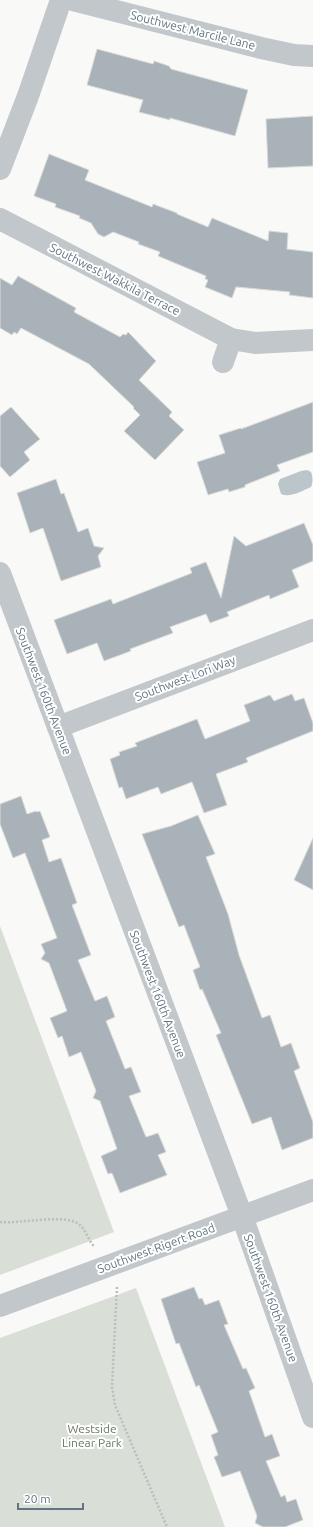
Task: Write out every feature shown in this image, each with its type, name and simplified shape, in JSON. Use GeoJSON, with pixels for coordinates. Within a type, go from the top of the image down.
{"type":"FeatureCollection","features":[{"type":"Feature","properties":{"kind":"street"},"geometry":{"type":"LineString","coordinates":[[0,169],[28,96],[61,0]]}},
{"type":"Feature","properties":{"kind":"street","name":"Southwest Marcile Lane"},"geometry":{"type":"LineString","coordinates":[[73,0],[261,48],[294,55],[313,56]]}},
{"type":"Feature","properties":{"kind":"street","name":"Southwest Wakkila Terrace"},"geometry":{"type":"LineString","coordinates":[[0,219],[231,339],[255,343],[313,340]]}},
{"type":"Feature","properties":{"kind":"street"},"geometry":{"type":"LineString","coordinates":[[223,362],[231,339]]}},
{"type":"Feature","properties":{"kind":"street","name":"Southwest 160th Avenue"},"geometry":{"type":"LineString","coordinates":[[0,573],[242,1216],[313,1417]]}},
{"type":"Feature","properties":{"kind":"street","name":"Southwest Lori Way"},"geometry":{"type":"LineString","coordinates":[[58,727],[313,630]]}},
{"type":"Feature","properties":{"kind":"street","name":"Southwest Rigert Road"},"geometry":{"type":"LineString","coordinates":[[0,1306],[313,1190]]}},
{"type":"Feature","properties":{"kind":"path"},"geometry":{"type":"LineString","coordinates":[[0,1222],[67,1219],[77,1223],[84,1229],[94,1248],[101,1246]]}},
{"type":"Feature","properties":{"kind":"path"},"geometry":{"type":"LineString","coordinates":[[118,1284],[112,1387],[115,1405],[167,1527]]}},
{"type":"Feature","properties":{"kind":"green space"},"geometry":{"type":"Polygon","coordinates":[[[0,926],[114,1232],[0,1275],[0,926]]]}},
{"type":"Feature","properties":{"kind":"green space","name":"Westside Linear Park"},"geometry":{"type":"Polygon","coordinates":[[[136,1288],[225,1527],[0,1527],[0,1338],[136,1288]]]}},
{"type":"Feature","properties":{"kind":"shaded area"},"geometry":{"type":"Polygon","coordinates":[[[307,470],[311,472],[312,476],[311,487],[292,495],[281,494],[278,484],[280,479],[307,470]]]}},
{"type":"Feature","properties":{"kind":"building"},"geometry":{"type":"Polygon","coordinates":[[[97,49],[153,64],[154,61],[169,66],[171,69],[248,90],[235,136],[170,118],[170,120],[139,112],[143,100],[87,85],[97,49]]]}},
{"type":"Feature","properties":{"kind":"building"},"geometry":{"type":"Polygon","coordinates":[[[313,116],[313,166],[268,168],[266,119],[313,116]]]}},
{"type":"Feature","properties":{"kind":"building"},"geometry":{"type":"Polygon","coordinates":[[[49,154],[89,170],[85,180],[152,207],[153,204],[177,213],[208,227],[212,218],[268,241],[269,231],[288,233],[287,249],[313,252],[313,298],[289,295],[290,292],[236,287],[232,298],[205,287],[208,280],[205,279],[206,276],[158,256],[160,252],[138,244],[139,242],[113,232],[104,237],[98,234],[91,223],[79,218],[80,216],[55,207],[56,204],[34,196],[49,154]]]}},
{"type":"Feature","properties":{"kind":"building"},"geometry":{"type":"Polygon","coordinates":[[[18,276],[76,308],[74,312],[120,337],[123,334],[126,335],[128,332],[156,361],[139,380],[172,412],[169,416],[184,430],[155,460],[124,431],[140,415],[133,408],[134,407],[89,364],[21,328],[17,334],[14,332],[12,335],[0,328],[0,278],[12,285],[18,276]]]}},
{"type":"Feature","properties":{"kind":"building"},"geometry":{"type":"Polygon","coordinates":[[[313,402],[313,452],[277,465],[280,471],[245,485],[245,487],[229,492],[228,489],[208,495],[197,462],[225,453],[219,435],[241,429],[313,402]]]}},
{"type":"Feature","properties":{"kind":"building"},"geometry":{"type":"Polygon","coordinates":[[[11,407],[40,439],[24,452],[30,460],[10,477],[0,466],[0,416],[11,407]]]}},
{"type":"Feature","properties":{"kind":"building"},"geometry":{"type":"Polygon","coordinates":[[[56,479],[61,494],[64,493],[78,532],[88,528],[94,546],[104,548],[98,556],[101,567],[61,581],[43,528],[30,533],[17,493],[56,479]]]}},
{"type":"Feature","properties":{"kind":"building"},"geometry":{"type":"Polygon","coordinates":[[[304,523],[313,545],[313,561],[292,570],[299,587],[270,599],[269,595],[227,612],[229,616],[210,623],[206,614],[170,627],[173,633],[130,649],[131,651],[104,661],[97,643],[67,654],[54,620],[111,599],[113,604],[192,573],[190,568],[206,562],[221,598],[234,536],[246,546],[304,523]]]}},
{"type":"Feature","properties":{"kind":"building"},"geometry":{"type":"Polygon","coordinates":[[[292,694],[295,701],[304,698],[313,723],[313,731],[246,758],[248,762],[216,774],[227,805],[204,813],[192,782],[161,794],[158,787],[126,799],[122,787],[119,788],[110,759],[120,755],[119,752],[137,746],[135,743],[197,719],[205,739],[250,721],[244,705],[270,695],[274,701],[292,694]]]}},
{"type":"Feature","properties":{"kind":"building"},"geometry":{"type":"Polygon","coordinates":[[[21,796],[27,814],[40,811],[50,837],[42,840],[49,862],[61,858],[77,903],[72,905],[91,955],[78,960],[95,1001],[107,996],[115,1017],[106,1021],[125,1069],[131,1067],[141,1092],[129,1096],[146,1137],[158,1133],[166,1152],[158,1155],[167,1175],[120,1193],[112,1173],[108,1174],[101,1156],[117,1149],[100,1101],[93,1098],[96,1091],[81,1052],[69,1057],[62,1036],[58,1038],[50,1018],[67,1011],[49,963],[41,959],[45,953],[41,944],[57,938],[25,853],[13,858],[0,824],[0,804],[21,796]]]}},
{"type":"Feature","properties":{"kind":"building"},"geometry":{"type":"Polygon","coordinates":[[[198,815],[215,854],[206,857],[228,914],[239,955],[262,1018],[270,1015],[281,1047],[291,1043],[300,1068],[294,1071],[313,1122],[313,1138],[282,1150],[271,1117],[252,1124],[216,1035],[221,1033],[202,989],[200,990],[193,970],[200,967],[184,925],[179,927],[142,834],[171,826],[198,815]]]}},
{"type":"Feature","properties":{"kind":"building"},"geometry":{"type":"Polygon","coordinates":[[[313,838],[313,890],[294,880],[313,838]]]}},
{"type":"Feature","properties":{"kind":"building"},"geometry":{"type":"Polygon","coordinates":[[[194,1287],[199,1299],[202,1298],[205,1305],[219,1300],[228,1324],[224,1325],[243,1369],[246,1368],[255,1388],[249,1391],[265,1437],[272,1434],[280,1456],[266,1461],[281,1497],[285,1495],[287,1502],[296,1499],[303,1520],[285,1527],[263,1527],[255,1523],[257,1516],[240,1471],[222,1477],[214,1457],[218,1455],[211,1435],[218,1432],[199,1385],[196,1387],[179,1343],[176,1344],[161,1299],[194,1287]]]}}]}
